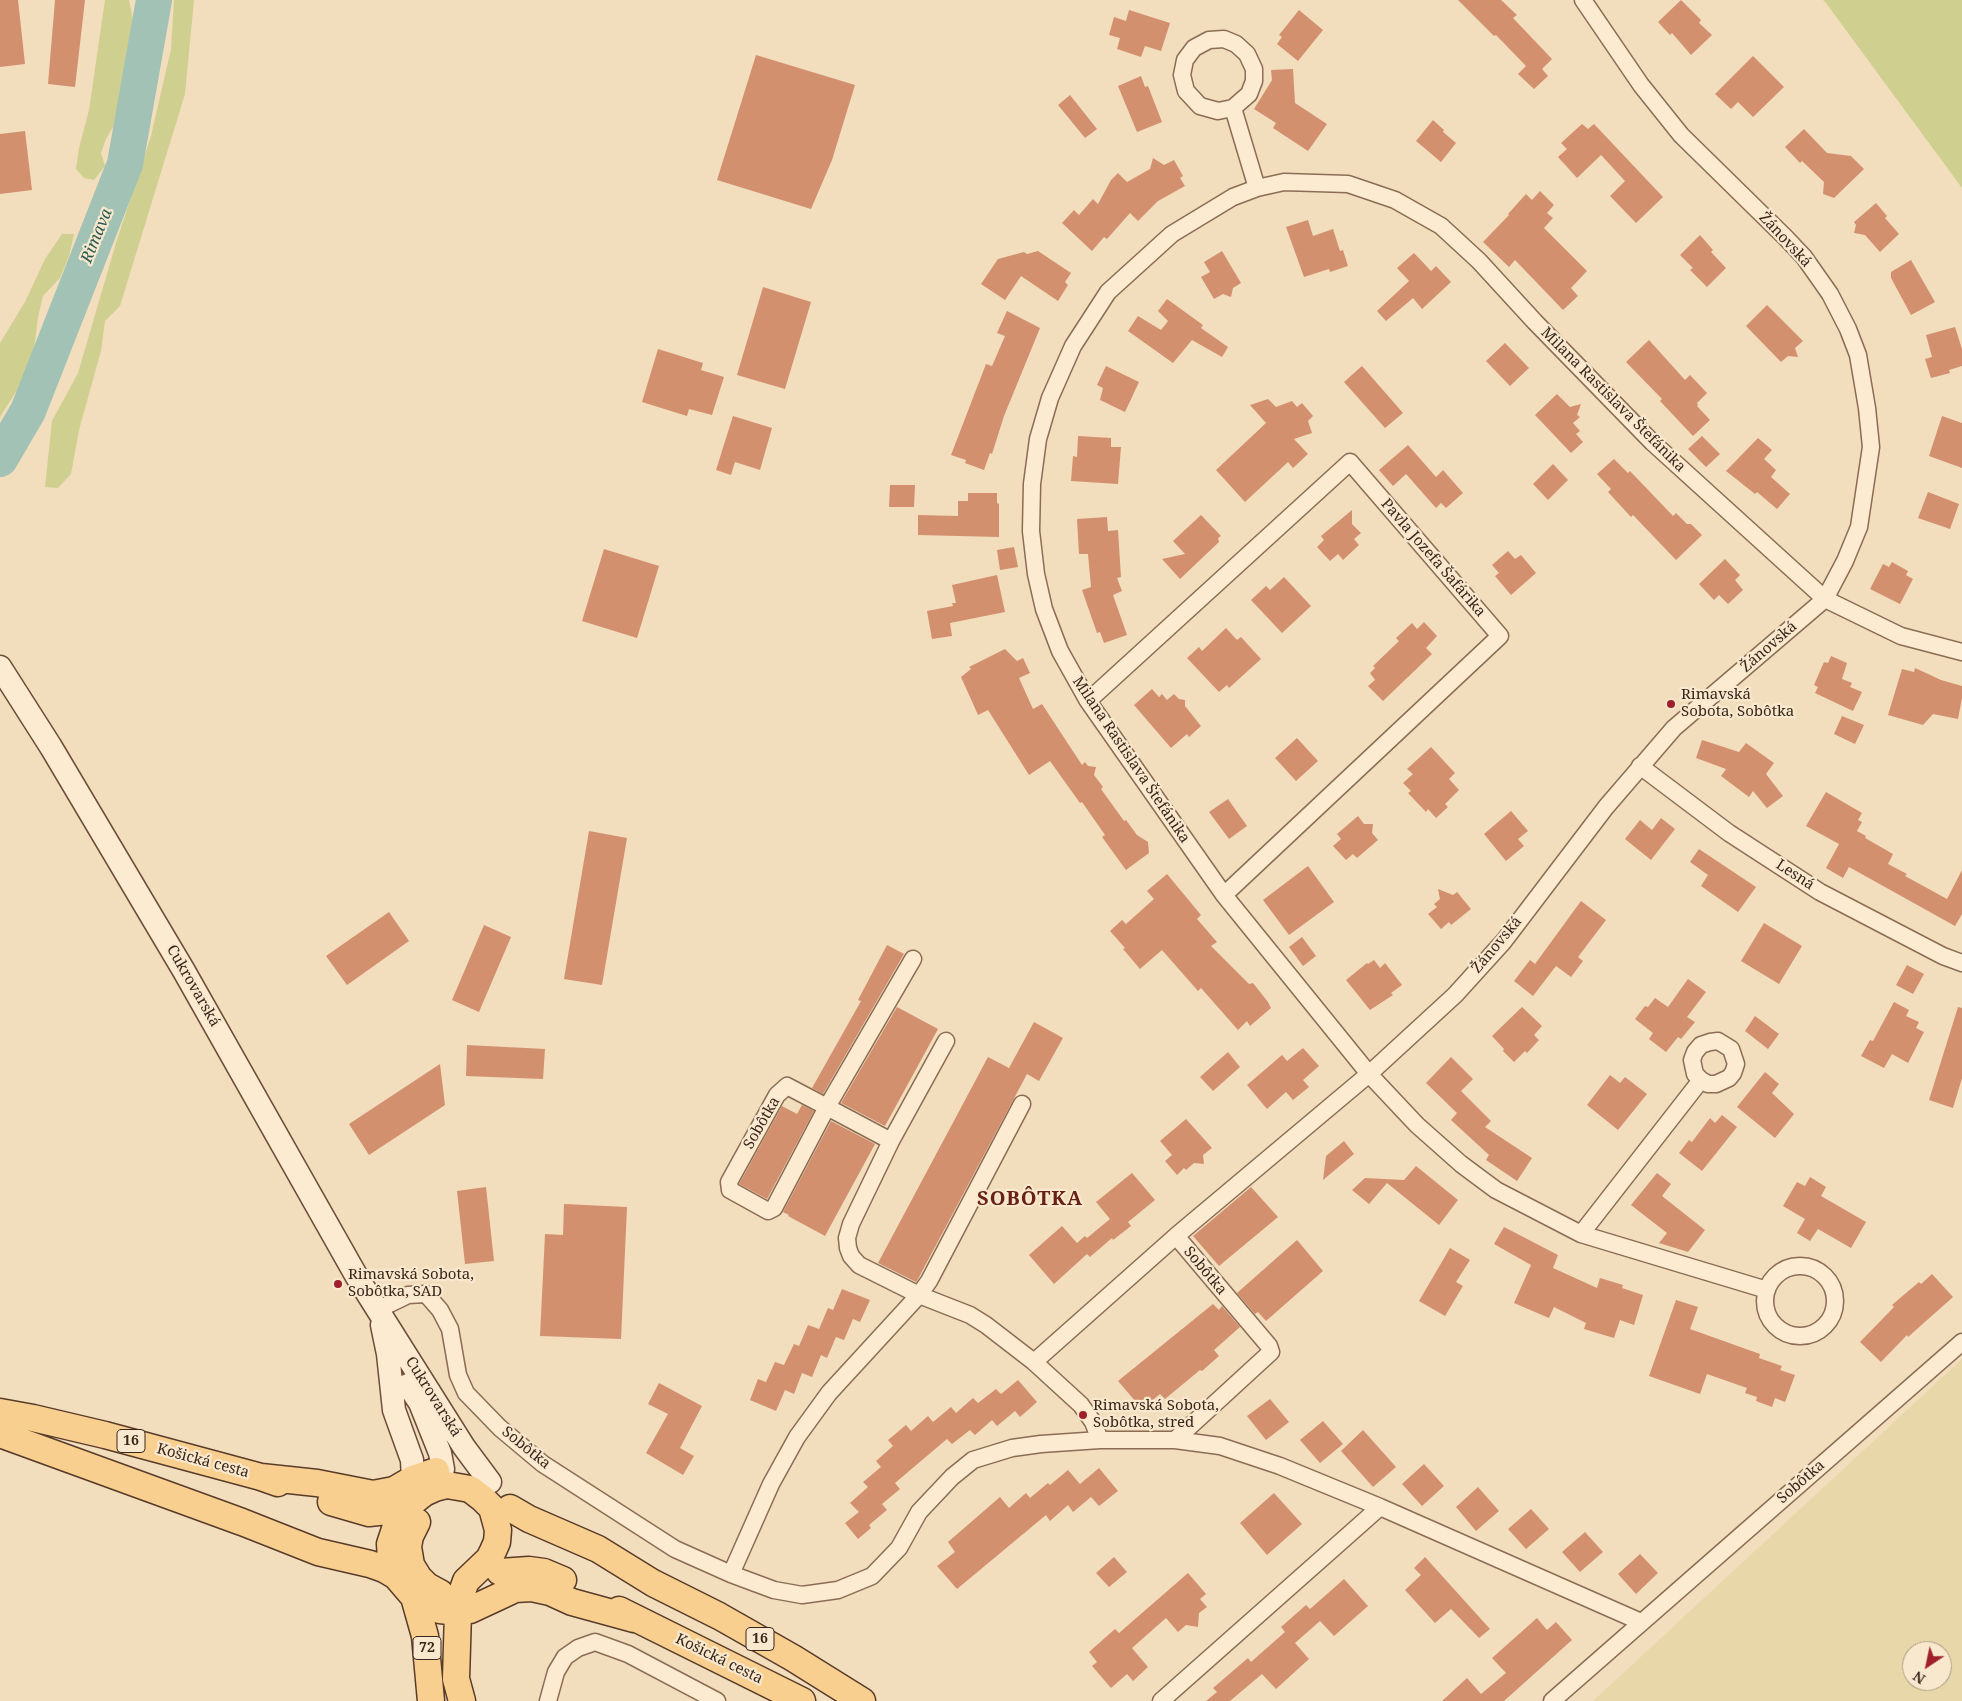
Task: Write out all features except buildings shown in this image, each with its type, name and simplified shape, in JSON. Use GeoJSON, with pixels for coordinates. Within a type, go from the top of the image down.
{"type":"FeatureCollection","features":[{"type":"Feature","properties":{"kind":"main road","name":"Cukrovarská"},"geometry":{"type":"LineString","coordinates":[[0,667],[51,747],[184,971],[357,1277],[379,1309],[464,1447],[490,1482]]}},
{"type":"Feature","properties":{"kind":"main road","name":"Cukrovarská"},"geometry":{"type":"LineString","coordinates":[[379,1309],[388,1354],[429,1463],[427,1484]]}},
{"type":"Feature","properties":{"kind":"main road","name":"Košická cesta"},"geometry":{"type":"LineString","coordinates":[[0,1412],[105,1435],[261,1477],[317,1483],[373,1494],[427,1484]]}},
{"type":"Feature","properties":{"kind":"main road","name":"16"},"geometry":{"type":"LineString","coordinates":[[0,1434],[242,1522],[329,1538],[399,1565]]}},
{"type":"Feature","properties":{"kind":"main road"},"geometry":{"type":"LineString","coordinates":[[399,1565],[390,1544],[400,1516],[427,1484],[460,1469],[476,1474],[490,1482],[501,1494],[515,1542],[510,1556],[476,1595],[466,1581],[494,1551],[498,1530],[507,1519]]}},
{"type":"Feature","properties":{"kind":"main road"},"geometry":{"type":"LineString","coordinates":[[427,1484],[458,1486],[470,1490],[483,1498],[492,1508],[507,1519]]}},
{"type":"Feature","properties":{"kind":"main road"},"geometry":{"type":"LineString","coordinates":[[399,1565],[408,1547],[415,1524],[423,1514],[439,1502],[442,1495],[427,1484]]}},
{"type":"Feature","properties":{"kind":"main road","name":"16"},"geometry":{"type":"LineString","coordinates":[[507,1519],[591,1562],[653,1583],[719,1616],[793,1658],[862,1701]]}},
{"type":"Feature","properties":{"kind":"main road","name":"Košická cesta"},"geometry":{"type":"LineString","coordinates":[[399,1565],[419,1578],[427,1586],[447,1595],[476,1595],[532,1588],[550,1592],[572,1602],[634,1619]]}},
{"type":"Feature","properties":{"kind":"main road","name":"Košická cesta"},"geometry":{"type":"LineString","coordinates":[[399,1565],[414,1597],[427,1606],[440,1610],[476,1595],[514,1570],[544,1572],[577,1586],[634,1619],[751,1674],[802,1701]]}},
{"type":"Feature","properties":{"kind":"main road","name":"72"},"geometry":{"type":"LineString","coordinates":[[464,1701],[456,1680],[476,1595]]}},
{"type":"Feature","properties":{"kind":"main road","name":"72"},"geometry":{"type":"LineString","coordinates":[[414,1597],[425,1636],[431,1701]]}},
{"type":"Feature","properties":{"kind":"street","name":"Žánovská"},"geometry":{"type":"LineString","coordinates":[[1176,1236],[1369,1074],[1455,995],[1504,941],[1558,868],[1640,766],[1674,728],[1825,599],[1845,561],[1859,527],[1870,447],[1862,369],[1848,329],[1830,294],[1804,257],[1681,135],[1641,85],[1583,0]]}},
{"type":"Feature","properties":{"kind":"street"},"geometry":{"type":"LineString","coordinates":[[1224,39],[1236,44],[1247,54],[1254,69],[1254,81],[1249,94],[1233,108],[1218,111],[1200,106],[1186,91],[1182,75],[1185,60],[1194,48],[1208,40],[1224,39]]}},
{"type":"Feature","properties":{"kind":"street"},"geometry":{"type":"LineString","coordinates":[[1233,108],[1257,188]]}},
{"type":"Feature","properties":{"kind":"street","name":"Milana Rastislava Štefánika"},"geometry":{"type":"LineString","coordinates":[[1767,1290],[1581,1234],[1496,1190],[1460,1164],[1417,1125],[1369,1074],[1224,896],[1088,701],[1060,651],[1044,609],[1036,574],[1031,531],[1032,484],[1038,440],[1050,398],[1073,346],[1108,292],[1172,234],[1233,197],[1257,188],[1284,182],[1348,184],[1395,200],[1441,226],[1479,261],[1554,342],[1652,442],[1825,599],[1901,636],[1962,652]]}},
{"type":"Feature","properties":{"kind":"street","name":"Pavla Jozefa Šafárika"},"geometry":{"type":"LineString","coordinates":[[1088,701],[1350,462],[1500,636],[1224,896]]}},
{"type":"Feature","properties":{"kind":"street","name":"Lesná"},"geometry":{"type":"LineString","coordinates":[[1640,766],[1729,833],[1820,892],[1943,956],[1962,963]]}},
{"type":"Feature","properties":{"kind":"street","name":"Sobôtka"},"geometry":{"type":"LineString","coordinates":[[891,1141],[827,1108],[787,1086],[776,1095],[729,1182],[730,1190],[768,1211],[774,1208],[827,1108],[913,959]]}},
{"type":"Feature","properties":{"kind":"street"},"geometry":{"type":"LineString","coordinates":[[946,1041],[891,1141],[851,1224],[846,1238],[850,1256],[859,1265],[919,1295],[970,1315],[986,1325],[1034,1362],[1081,1405],[1093,1422],[1100,1440]]}},
{"type":"Feature","properties":{"kind":"street"},"geometry":{"type":"LineString","coordinates":[[1581,1234],[1701,1080]]}},
{"type":"Feature","properties":{"kind":"street"},"geometry":{"type":"LineString","coordinates":[[731,1574],[771,1484],[797,1437],[829,1393],[919,1295],[929,1281],[1022,1104]]}},
{"type":"Feature","properties":{"kind":"street","name":"Sobôtka"},"geometry":{"type":"LineString","coordinates":[[1034,1362],[1176,1236],[1270,1346],[1271,1352],[1175,1440]]}},
{"type":"Feature","properties":{"kind":"street"},"geometry":{"type":"LineString","coordinates":[[1793,1267],[1805,1267],[1817,1271],[1826,1279],[1832,1289],[1835,1301],[1833,1313],[1825,1325],[1818,1331],[1806,1336],[1794,1336],[1783,1332],[1767,1314],[1765,1302],[1767,1290],[1773,1279],[1793,1267]]}},
{"type":"Feature","properties":{"kind":"street","name":"Sobôtka"},"geometry":{"type":"LineString","coordinates":[[379,1309],[408,1295],[426,1294],[440,1310],[450,1330],[458,1375],[466,1393],[500,1428],[543,1464],[675,1549],[731,1574],[774,1590],[802,1595],[838,1590],[872,1576],[898,1548],[919,1512],[952,1477],[973,1460],[1012,1448],[1041,1444],[1100,1440],[1175,1440],[1220,1446],[1280,1466],[1380,1507],[1641,1622]]}},
{"type":"Feature","properties":{"kind":"street","name":"Sobôtka"},"geometry":{"type":"LineString","coordinates":[[1552,1701],[1962,1342]]}},
{"type":"Feature","properties":{"kind":"street"},"geometry":{"type":"LineString","coordinates":[[1161,1701],[1380,1507]]}},
{"type":"Feature","properties":{"kind":"street"},"geometry":{"type":"LineString","coordinates":[[548,1701],[556,1672],[565,1657],[578,1648],[595,1642],[628,1654],[717,1701]]}},
{"type":"Feature","properties":{"kind":"shaded area"},"geometry":{"type":"Polygon","coordinates":[[[1962,1359],[1962,1701],[1593,1701],[1962,1359]]]}},
{"type":"Feature","properties":{"kind":"green space"},"geometry":{"type":"Polygon","coordinates":[[[105,0],[129,0],[136,35],[131,68],[122,94],[117,120],[106,139],[101,153],[105,166],[94,180],[84,178],[76,169],[79,148],[89,110],[105,0]]]}},
{"type":"Feature","properties":{"kind":"green space"},"geometry":{"type":"Polygon","coordinates":[[[174,0],[194,0],[185,94],[120,306],[105,321],[101,351],[79,430],[71,474],[58,488],[45,487],[52,421],[78,373],[116,243],[151,136],[171,49],[174,0]]]}},
{"type":"Feature","properties":{"kind":"green space"},"geometry":{"type":"Polygon","coordinates":[[[1823,0],[1962,0],[1962,188],[1826,3],[1823,0]]]}},
{"type":"Feature","properties":{"kind":"green space"},"geometry":{"type":"Polygon","coordinates":[[[62,234],[74,234],[69,256],[60,278],[43,296],[38,317],[33,358],[24,379],[0,417],[0,343],[25,302],[45,259],[62,234]]]}},
{"type":"Feature","properties":{"kind":"waterway","name":"Rimava"},"geometry":{"type":"LineString","coordinates":[[0,459],[28,411],[125,164],[154,0]]}},
{"type":"Feature","properties":{"kind":"place","name":"Rimavská Sobota, Sobôtka"},"geometry":{"type":"Point","coordinates":[1671,704]}},
{"type":"Feature","properties":{"kind":"place","name":"Rimavská Sobota, Sobôtka, SAD"},"geometry":{"type":"Point","coordinates":[338,1284]}},
{"type":"Feature","properties":{"kind":"place","name":"Rimavská Sobota, Sobôtka, stred"},"geometry":{"type":"Point","coordinates":[1083,1415]}},
{"type":"Feature","properties":{"kind":"district","name":"SOBÔTKA"},"geometry":{"type":"Point","coordinates":[1030,1199]}}]}
